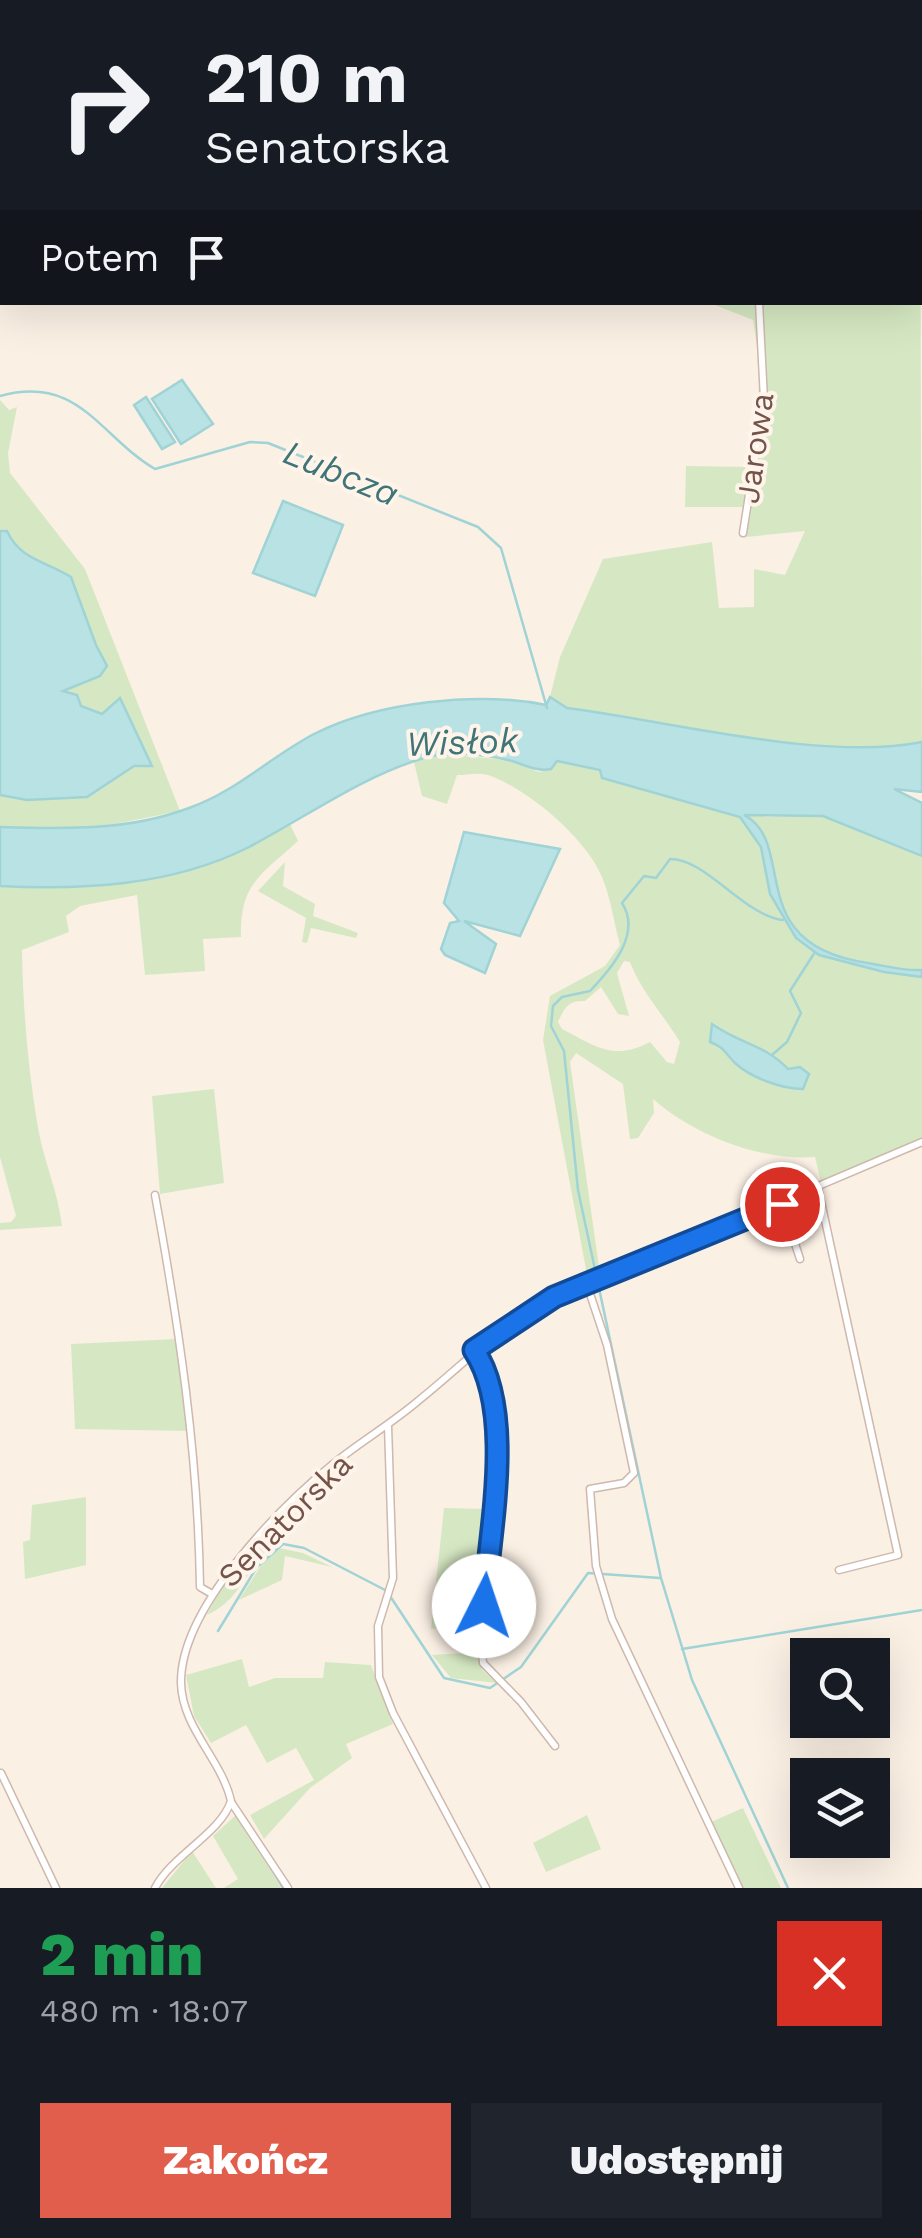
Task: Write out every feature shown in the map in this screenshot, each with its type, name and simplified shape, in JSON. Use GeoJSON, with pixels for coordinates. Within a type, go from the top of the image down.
{"type":"FeatureCollection","features":[{"type":"Feature","properties":{"kind":"street","name":"Jarowa"},"geometry":{"type":"LineString","coordinates":[[743,534],[764,400],[759,305]]}},
{"type":"Feature","properties":{"kind":"street","name":"Senatorska"},"geometry":{"type":"LineString","coordinates":[[288,1888],[231,1801],[192,1721],[181,1687],[191,1639],[212,1594],[234,1564],[326,1470],[388,1426],[474,1350],[536,1306],[922,1142]]}},
{"type":"Feature","properties":{"kind":"street"},"geometry":{"type":"LineString","coordinates":[[818,1188],[898,1555],[839,1570]]}},
{"type":"Feature","properties":{"kind":"street"},"geometry":{"type":"LineString","coordinates":[[155,1195],[189,1396],[199,1511],[200,1587],[212,1594]]}},
{"type":"Feature","properties":{"kind":"street"},"geometry":{"type":"LineString","coordinates":[[782,1204],[800,1259]]}},
{"type":"Feature","properties":{"kind":"street"},"geometry":{"type":"LineString","coordinates":[[587,1285],[607,1345],[634,1473],[628,1482],[590,1489],[598,1576],[612,1619],[739,1888]]}},
{"type":"Feature","properties":{"kind":"street"},"geometry":{"type":"LineString","coordinates":[[474,1350],[485,1372],[496,1421],[483,1664],[555,1746]]}},
{"type":"Feature","properties":{"kind":"street"},"geometry":{"type":"LineString","coordinates":[[388,1426],[393,1570],[377,1661],[385,1696],[486,1888]]}},
{"type":"Feature","properties":{"kind":"street"},"geometry":{"type":"LineString","coordinates":[[0,1773],[56,1888]]}},
{"type":"Feature","properties":{"kind":"street"},"geometry":{"type":"LineString","coordinates":[[154,1888],[175,1859],[223,1817],[231,1801]]}},
{"type":"Feature","properties":{"kind":"green space"},"geometry":{"type":"Polygon","coordinates":[[[715,305],[921,305],[922,742],[883,747],[793,743],[567,708],[550,697],[560,657],[603,559],[712,542],[719,608],[754,607],[754,569],[785,575],[805,531],[746,537],[745,533],[759,431],[754,432],[761,371],[753,320],[715,305]]]}},
{"type":"Feature","properties":{"kind":"green space"},"geometry":{"type":"Polygon","coordinates":[[[0,400],[9,410],[17,407],[8,453],[10,473],[85,569],[180,811],[90,829],[0,827],[0,400]]]}},
{"type":"Feature","properties":{"kind":"green space"},"geometry":{"type":"Polygon","coordinates":[[[686,466],[750,467],[743,507],[685,507],[686,466]]]}},
{"type":"Feature","properties":{"kind":"green space"},"geometry":{"type":"Polygon","coordinates":[[[443,754],[507,760],[539,772],[551,769],[557,761],[600,770],[603,778],[740,817],[761,847],[770,894],[796,938],[819,955],[884,972],[922,977],[922,1138],[821,1182],[815,1157],[772,1155],[729,1143],[688,1124],[653,1099],[654,1113],[638,1138],[630,1139],[623,1084],[576,1053],[570,1062],[600,1274],[588,1280],[543,1040],[550,996],[605,966],[620,945],[605,885],[594,862],[569,831],[520,791],[488,775],[457,775],[447,804],[422,796],[414,762],[443,754]],[[624,961],[617,973],[629,1016],[618,1014],[601,987],[585,1001],[568,1006],[558,1022],[562,1029],[605,1049],[626,1051],[650,1042],[667,1062],[674,1064],[680,1042],[630,962],[624,961]],[[712,1024],[728,1054],[756,1076],[800,1067],[788,1069],[772,1055],[712,1024]]]}},
{"type":"Feature","properties":{"kind":"green space"},"geometry":{"type":"Polygon","coordinates":[[[748,812],[767,817],[823,816],[922,856],[922,970],[850,962],[811,942],[795,927],[783,907],[762,835],[743,815],[748,812]]]}},
{"type":"Feature","properties":{"kind":"green space"},"geometry":{"type":"Polygon","coordinates":[[[290,824],[298,841],[263,872],[249,892],[241,937],[203,939],[205,971],[145,975],[137,895],[80,906],[66,916],[69,932],[22,950],[34,1106],[62,1226],[0,1230],[0,1223],[11,1222],[16,1216],[0,1157],[0,886],[78,886],[150,877],[220,857],[290,824]]]}},
{"type":"Feature","properties":{"kind":"green space"},"geometry":{"type":"Polygon","coordinates":[[[285,862],[283,886],[315,904],[313,916],[358,933],[356,938],[311,928],[307,943],[302,942],[306,918],[258,891],[285,862]]]}},
{"type":"Feature","properties":{"kind":"green space"},"geometry":{"type":"Polygon","coordinates":[[[214,1089],[224,1183],[160,1194],[152,1096],[214,1089]]]}},
{"type":"Feature","properties":{"kind":"green space"},"geometry":{"type":"Polygon","coordinates":[[[175,1339],[188,1431],[75,1429],[71,1344],[175,1339]]]}},
{"type":"Feature","properties":{"kind":"green space"},"geometry":{"type":"Polygon","coordinates":[[[86,1497],[86,1565],[25,1579],[23,1542],[30,1540],[32,1505],[86,1497]]]}},
{"type":"Feature","properties":{"kind":"green space"},"geometry":{"type":"Polygon","coordinates":[[[444,1508],[487,1509],[481,1627],[431,1629],[444,1508]]]}},
{"type":"Feature","properties":{"kind":"green space"},"geometry":{"type":"Polygon","coordinates":[[[273,1531],[281,1540],[259,1558],[230,1598],[207,1615],[222,1587],[273,1531]]]}},
{"type":"Feature","properties":{"kind":"green space"},"geometry":{"type":"Polygon","coordinates":[[[279,1548],[303,1553],[332,1567],[285,1556],[282,1580],[239,1600],[262,1564],[279,1548]]]}},
{"type":"Feature","properties":{"kind":"green space"},"geometry":{"type":"Polygon","coordinates":[[[479,1652],[482,1670],[497,1683],[451,1678],[432,1655],[479,1652]]]}},
{"type":"Feature","properties":{"kind":"green space"},"geometry":{"type":"Polygon","coordinates":[[[242,1659],[249,1687],[275,1678],[323,1678],[325,1662],[371,1665],[393,1724],[346,1744],[352,1758],[310,1788],[264,1839],[250,1815],[314,1780],[296,1748],[267,1763],[246,1725],[211,1743],[194,1716],[186,1675],[242,1659]]]}},
{"type":"Feature","properties":{"kind":"green space"},"geometry":{"type":"Polygon","coordinates":[[[743,1808],[781,1888],[742,1888],[711,1822],[743,1808]]]}},
{"type":"Feature","properties":{"kind":"green space"},"geometry":{"type":"Polygon","coordinates":[[[237,1814],[281,1888],[224,1888],[238,1879],[213,1836],[237,1814]]]}},
{"type":"Feature","properties":{"kind":"green space"},"geometry":{"type":"Polygon","coordinates":[[[587,1815],[601,1849],[546,1872],[533,1843],[587,1815]]]}},
{"type":"Feature","properties":{"kind":"green space"},"geometry":{"type":"Polygon","coordinates":[[[192,1851],[216,1888],[162,1888],[192,1851]]]}},
{"type":"Feature","properties":{"kind":"water"},"geometry":{"type":"Polygon","coordinates":[[[182,380],[213,424],[181,444],[152,399],[182,380]]]}},
{"type":"Feature","properties":{"kind":"water"},"geometry":{"type":"Polygon","coordinates":[[[146,397],[175,442],[162,449],[134,405],[146,397]]]}},
{"type":"Feature","properties":{"kind":"water"},"geometry":{"type":"Polygon","coordinates":[[[283,501],[343,525],[315,596],[253,573],[283,501]]]}},
{"type":"Feature","properties":{"kind":"water"},"geometry":{"type":"Polygon","coordinates":[[[0,531],[7,531],[26,554],[71,577],[107,666],[100,676],[63,691],[77,695],[81,706],[102,714],[120,698],[152,766],[134,766],[87,797],[27,800],[0,795],[0,531]]]}},
{"type":"Feature","properties":{"kind":"water","name":"Wisłok"},"geometry":{"type":"Polygon","coordinates":[[[550,697],[567,708],[793,743],[883,747],[922,742],[922,792],[894,789],[922,803],[922,856],[823,816],[744,815],[760,829],[769,847],[787,916],[802,936],[828,953],[922,970],[922,977],[884,972],[819,955],[796,938],[770,894],[761,847],[740,817],[602,778],[600,770],[557,761],[545,770],[477,755],[424,758],[355,787],[247,848],[188,871],[95,886],[0,886],[0,827],[96,827],[166,816],[223,792],[314,734],[367,714],[459,700],[546,705],[550,697]]]}},
{"type":"Feature","properties":{"kind":"water"},"geometry":{"type":"Polygon","coordinates":[[[464,832],[560,849],[520,936],[464,921],[496,944],[485,973],[445,955],[441,949],[450,923],[459,921],[444,903],[464,832]]]}},
{"type":"Feature","properties":{"kind":"water"},"geometry":{"type":"Polygon","coordinates":[[[712,1024],[788,1069],[800,1067],[809,1074],[803,1089],[776,1084],[741,1068],[710,1042],[712,1024]]]}},
{"type":"Feature","properties":{"kind":"waterway","name":"Lubcza"},"geometry":{"type":"LineString","coordinates":[[0,396],[27,391],[50,393],[69,401],[155,469],[250,442],[268,443],[478,527],[501,548],[547,708]]}},
{"type":"Feature","properties":{"kind":"waterway"},"geometry":{"type":"LineString","coordinates":[[783,920],[754,908],[698,868],[670,859],[656,878],[644,876],[622,903],[628,927],[615,962],[590,991],[562,997],[553,1006],[551,1026],[564,1051],[578,1190],[661,1578],[692,1680],[788,1888]]}},
{"type":"Feature","properties":{"kind":"waterway"},"geometry":{"type":"LineString","coordinates":[[773,1054],[787,1042],[801,1013],[790,991],[815,952]]}},
{"type":"Feature","properties":{"kind":"waterway"},"geometry":{"type":"LineString","coordinates":[[218,1631],[257,1567],[283,1544],[304,1548],[385,1590]]}},
{"type":"Feature","properties":{"kind":"waterway"},"geometry":{"type":"LineString","coordinates":[[390,1596],[444,1678],[490,1688],[521,1667],[588,1573],[660,1578]]}},
{"type":"Feature","properties":{"kind":"waterway"},"geometry":{"type":"LineString","coordinates":[[682,1649],[922,1610]]}},
{"type":"Feature","properties":{"kind":"waterway"},"geometry":{"type":"LineString","coordinates":[[271,1868],[283,1888]]}},
{"type":"Feature","properties":{"kind":"route"},"geometry":{"type":"LineString","coordinates":[[484,1606],[496,1421],[485,1372],[474,1350],[507,1324],[554,1297],[782,1204]]}}]}
